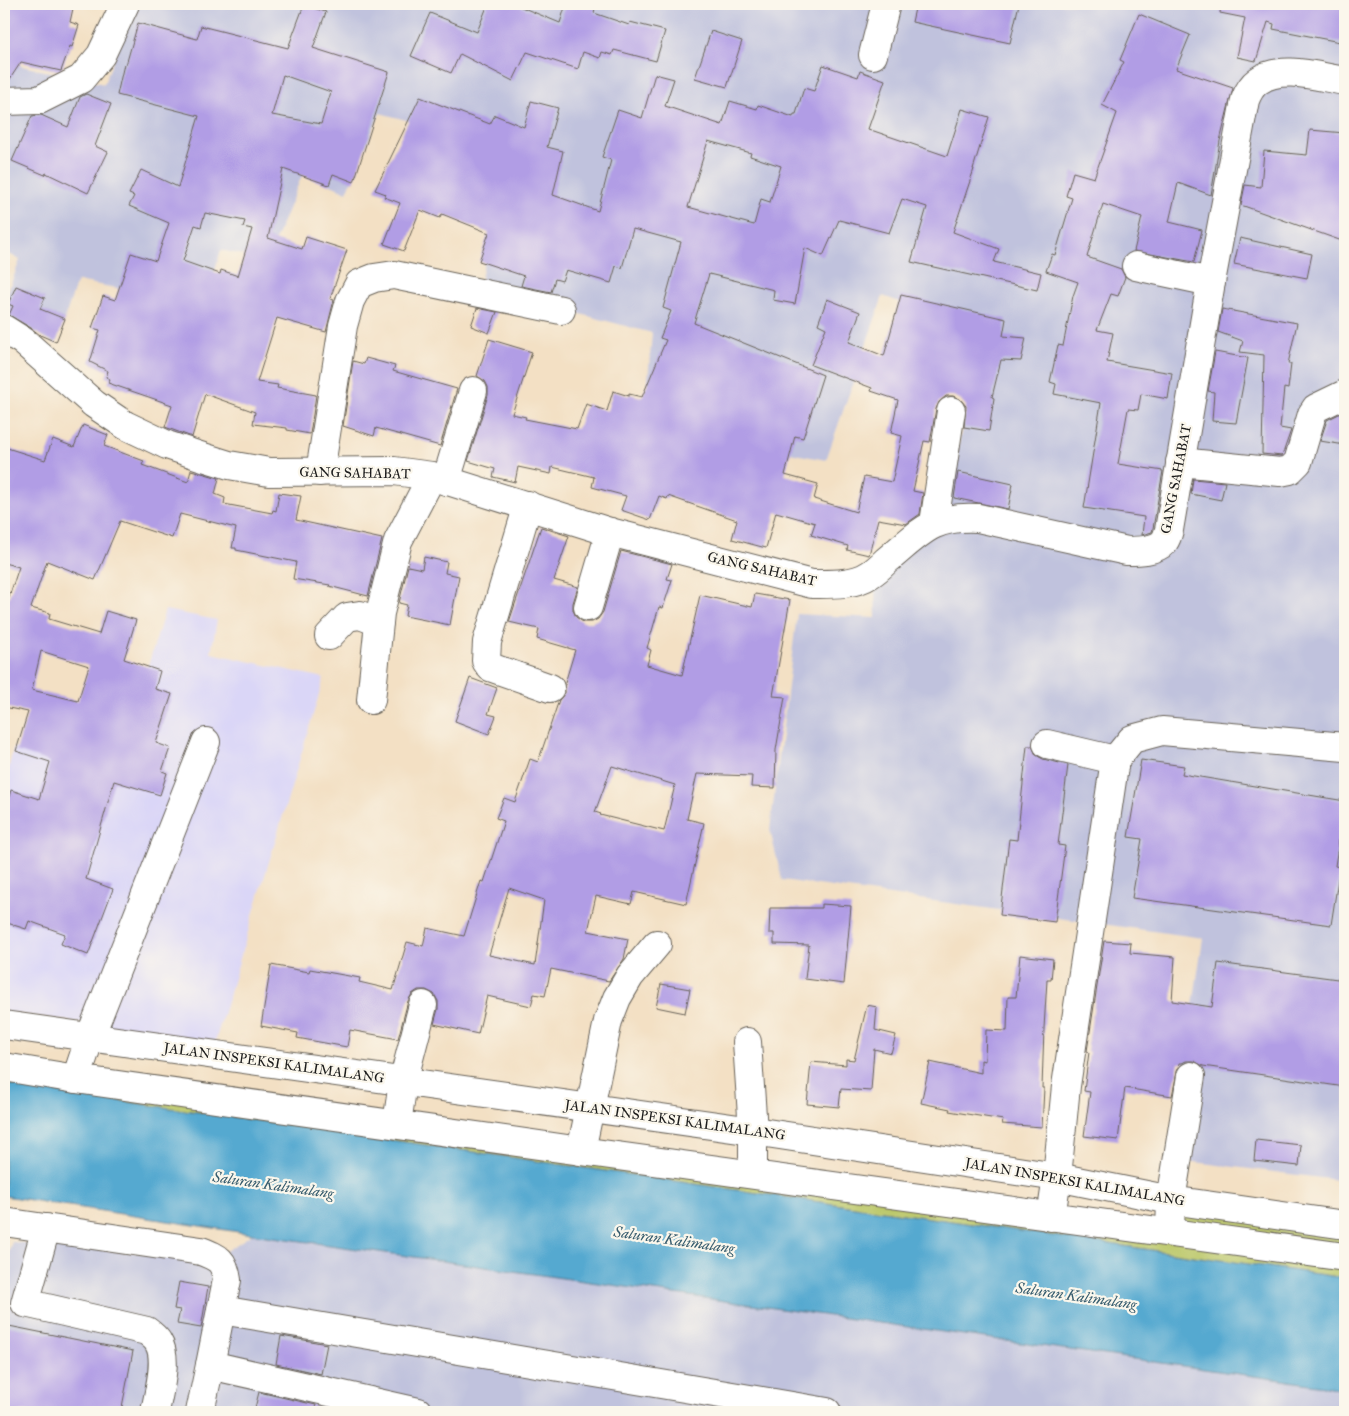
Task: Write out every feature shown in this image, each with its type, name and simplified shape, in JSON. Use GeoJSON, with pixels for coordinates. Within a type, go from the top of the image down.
{"type":"FeatureCollection","features":[{"type":"Feature","properties":{"kind":"street"},"geometry":{"type":"LineString","coordinates":[[4,101],[38,100],[81,80],[101,55],[125,4]]}},
{"type":"Feature","properties":{"kind":"street"},"geometry":{"type":"LineString","coordinates":[[872,54],[886,4]]}},
{"type":"Feature","properties":{"kind":"street","name":"GANG SAHABAT"},"geometry":{"type":"LineString","coordinates":[[4,329],[23,341],[94,404],[125,425],[166,445],[229,465],[269,472],[394,471],[439,478],[610,532],[812,584],[858,580],[869,575],[934,523],[954,518],[978,518],[1127,551],[1143,551],[1164,542],[1169,530],[1211,282],[1245,100],[1250,88],[1258,80],[1270,75],[1284,73],[1296,73],[1345,81]]}},
{"type":"Feature","properties":{"kind":"street"},"geometry":{"type":"LineString","coordinates":[[1136,266],[1211,282]]}},
{"type":"Feature","properties":{"kind":"street"},"geometry":{"type":"LineString","coordinates":[[320,472],[343,326],[350,301],[359,284],[374,278],[394,275],[561,310]]}},
{"type":"Feature","properties":{"kind":"street"},"geometry":{"type":"LineString","coordinates":[[372,700],[379,622],[398,541],[439,478],[472,391]]}},
{"type":"Feature","properties":{"kind":"street"},"geometry":{"type":"LineString","coordinates":[[1180,462],[1280,472],[1290,470],[1298,462],[1312,414],[1316,408],[1345,394]]}},
{"type":"Feature","properties":{"kind":"street"},"geometry":{"type":"LineString","coordinates":[[934,523],[951,411]]}},
{"type":"Feature","properties":{"kind":"street"},"geometry":{"type":"LineString","coordinates":[[528,505],[487,642],[486,661],[490,667],[550,688]]}},
{"type":"Feature","properties":{"kind":"street"},"geometry":{"type":"LineString","coordinates":[[588,607],[610,532]]}},
{"type":"Feature","properties":{"kind":"street"},"geometry":{"type":"LineString","coordinates":[[329,636],[347,616],[360,615],[379,622]]}},
{"type":"Feature","properties":{"kind":"street"},"geometry":{"type":"LineString","coordinates":[[1050,1217],[1057,1177],[1066,1086],[1115,760],[1132,739],[1162,731],[1345,747]]}},
{"type":"Feature","properties":{"kind":"street"},"geometry":{"type":"LineString","coordinates":[[76,1079],[90,1037],[206,742]]}},
{"type":"Feature","properties":{"kind":"street"},"geometry":{"type":"LineString","coordinates":[[1047,744],[1115,760]]}},
{"type":"Feature","properties":{"kind":"street"},"geometry":{"type":"LineString","coordinates":[[581,1151],[608,1021],[616,998],[630,976],[657,944]]}},
{"type":"Feature","properties":{"kind":"street"},"geometry":{"type":"LineString","coordinates":[[397,1124],[403,1082],[423,1005]]}},
{"type":"Feature","properties":{"kind":"street","name":"JALAN INSPEKSI KALIMALANG"},"geometry":{"type":"LineString","coordinates":[[4,1025],[753,1131],[1057,1177],[1172,1200],[1345,1226]]}},
{"type":"Feature","properties":{"kind":"street"},"geometry":{"type":"LineString","coordinates":[[747,1042],[753,1131],[753,1174]]}},
{"type":"Feature","properties":{"kind":"street"},"geometry":{"type":"LineString","coordinates":[[4,1066],[76,1079],[581,1151],[1345,1257]]}},
{"type":"Feature","properties":{"kind":"street"},"geometry":{"type":"LineString","coordinates":[[1170,1232],[1172,1200],[1191,1076]]}},
{"type":"Feature","properties":{"kind":"street"},"geometry":{"type":"LineString","coordinates":[[4,1222],[200,1251],[215,1257],[225,1267],[227,1280],[200,1412]]}},
{"type":"Feature","properties":{"kind":"street"},"geometry":{"type":"LineString","coordinates":[[46,1228],[14,1302],[147,1331],[158,1342],[162,1357],[162,1374],[154,1412]]}},
{"type":"Feature","properties":{"kind":"street"},"geometry":{"type":"LineString","coordinates":[[221,1310],[757,1407],[827,1412]]}},
{"type":"Feature","properties":{"kind":"street"},"geometry":{"type":"LineString","coordinates":[[210,1365],[418,1412]]}},
{"type":"Feature","properties":{"kind":"shaded area"},"geometry":{"type":"Polygon","coordinates":[[[135,4],[1345,4],[1345,1181],[1170,1159],[1203,938],[782,880],[770,830],[797,614],[876,618],[874,564],[948,499],[981,331],[883,296],[826,460],[644,425],[652,333],[479,287],[510,148],[380,113],[347,192],[303,173],[267,260],[221,250],[205,304],[77,281],[56,344],[4,315],[4,302],[20,260],[4,251],[4,225],[10,205],[4,203],[4,58],[22,66],[104,84],[135,4]]]}},
{"type":"Feature","properties":{"kind":"shaded area"},"geometry":{"type":"Polygon","coordinates":[[[165,610],[217,620],[211,653],[324,678],[215,1042],[4,1012],[4,785],[14,747],[115,776],[165,610]]]}},
{"type":"Feature","properties":{"kind":"shaded area"},"geometry":{"type":"Polygon","coordinates":[[[252,1234],[1345,1389],[1345,1412],[4,1412],[4,1268],[12,1242],[215,1259],[252,1234]]]}},
{"type":"Feature","properties":{"kind":"green space"},"geometry":{"type":"Polygon","coordinates":[[[4,1067],[1170,1232],[1172,1200],[1345,1225],[1345,1278],[4,1084],[4,1067]]]}},
{"type":"Feature","properties":{"kind":"water","name":"Saluran Kalimalang"},"geometry":{"type":"Polygon","coordinates":[[[4,1084],[1345,1278],[1345,1389],[252,1234],[4,1196],[4,1084]]]}},
{"type":"Feature","properties":{"kind":"building"},"geometry":{"type":"Polygon","coordinates":[[[4,4],[74,4],[70,22],[79,25],[61,71],[21,62],[6,85],[4,85],[4,4]]]}},
{"type":"Feature","properties":{"kind":"building"},"geometry":{"type":"Polygon","coordinates":[[[488,4],[514,4],[560,23],[566,4],[596,4],[594,13],[629,25],[630,22],[665,31],[656,61],[614,50],[612,55],[602,52],[600,58],[583,52],[578,69],[527,52],[513,81],[460,54],[451,73],[411,56],[430,13],[477,32],[488,4]]]}},
{"type":"Feature","properties":{"kind":"building"},"geometry":{"type":"Polygon","coordinates":[[[916,4],[1019,4],[1010,43],[912,22],[916,4]]]}},
{"type":"Feature","properties":{"kind":"building"},"geometry":{"type":"Polygon","coordinates":[[[1221,4],[1335,4],[1345,6],[1345,43],[1273,29],[1274,24],[1268,22],[1256,61],[1237,57],[1245,18],[1220,13],[1221,4]]]}},
{"type":"Feature","properties":{"kind":"building"},"geometry":{"type":"Polygon","coordinates":[[[304,5],[326,12],[313,48],[389,72],[354,182],[333,174],[329,185],[283,169],[268,238],[302,249],[306,237],[347,250],[330,299],[334,300],[326,332],[277,318],[257,382],[278,385],[277,388],[316,395],[310,434],[287,430],[287,428],[253,424],[255,412],[205,394],[192,437],[165,427],[172,405],[108,383],[110,379],[106,377],[108,371],[90,362],[100,330],[92,328],[103,296],[115,300],[131,253],[156,261],[169,223],[129,206],[134,196],[129,194],[141,170],[178,187],[199,116],[117,95],[124,64],[126,65],[138,23],[197,39],[201,26],[288,48],[304,5]],[[283,75],[272,115],[321,124],[331,92],[283,75]],[[205,213],[201,227],[195,225],[183,261],[220,274],[221,270],[238,276],[252,229],[243,227],[245,221],[205,213]]]}},
{"type":"Feature","properties":{"kind":"building"},"geometry":{"type":"Polygon","coordinates":[[[1139,14],[1190,35],[1176,69],[1233,88],[1220,141],[1211,195],[1178,183],[1169,222],[1202,230],[1194,262],[1134,251],[1142,217],[1103,204],[1087,257],[1121,269],[1125,277],[1118,296],[1111,294],[1097,330],[1113,333],[1107,362],[1172,373],[1168,399],[1141,394],[1138,410],[1128,409],[1118,464],[1163,471],[1152,532],[1142,535],[1144,517],[1084,508],[1101,403],[1054,394],[1056,384],[1050,382],[1058,345],[1063,346],[1073,296],[1078,282],[1046,271],[1052,254],[1055,255],[1072,198],[1066,196],[1073,172],[1094,178],[1117,113],[1102,105],[1124,62],[1120,60],[1139,14]]]}},
{"type":"Feature","properties":{"kind":"building"},"geometry":{"type":"Polygon","coordinates":[[[711,31],[742,41],[727,87],[695,78],[711,31]]]}},
{"type":"Feature","properties":{"kind":"building"},"geometry":{"type":"Polygon","coordinates":[[[823,65],[858,77],[860,71],[885,80],[868,129],[947,156],[962,109],[989,117],[953,232],[999,249],[994,262],[1041,273],[1037,290],[911,262],[927,207],[902,199],[889,233],[839,220],[823,256],[805,248],[795,304],[773,300],[774,290],[709,274],[694,323],[823,375],[803,438],[795,436],[785,475],[818,484],[814,499],[856,512],[864,477],[892,482],[902,436],[891,433],[898,400],[871,391],[872,388],[811,365],[826,328],[818,324],[827,299],[860,312],[849,342],[884,356],[901,295],[1006,319],[1003,336],[1026,338],[1021,361],[1001,360],[992,397],[994,398],[989,431],[964,427],[966,406],[960,399],[946,396],[939,402],[930,442],[924,441],[913,491],[923,493],[920,514],[906,524],[878,519],[869,555],[847,550],[848,546],[811,535],[815,523],[776,512],[766,548],[732,539],[737,520],[668,496],[667,499],[659,496],[650,520],[621,510],[626,496],[592,487],[594,477],[552,467],[551,474],[518,467],[515,482],[493,477],[495,469],[468,461],[488,395],[488,387],[485,381],[477,376],[489,339],[532,352],[512,414],[526,417],[525,419],[577,429],[586,404],[607,411],[613,391],[629,396],[629,394],[642,397],[666,340],[660,338],[671,311],[663,308],[681,242],[633,229],[622,268],[616,266],[611,283],[566,270],[562,281],[555,279],[551,292],[521,286],[524,276],[479,261],[489,233],[442,214],[440,218],[420,210],[404,251],[384,244],[400,203],[384,197],[386,194],[375,190],[420,97],[490,124],[495,115],[524,127],[531,101],[558,108],[547,147],[563,151],[553,195],[598,211],[611,160],[602,157],[618,110],[642,118],[655,74],[674,79],[665,106],[722,125],[730,101],[757,109],[758,105],[793,117],[796,114],[804,88],[814,91],[823,65]],[[708,141],[688,207],[754,225],[761,199],[770,202],[781,166],[750,156],[751,153],[708,141]]]}},
{"type":"Feature","properties":{"kind":"building"},"geometry":{"type":"Polygon","coordinates":[[[86,94],[111,104],[95,146],[108,152],[88,193],[46,173],[45,175],[12,161],[32,116],[41,115],[68,127],[80,97],[86,94]]]}},
{"type":"Feature","properties":{"kind":"building"},"geometry":{"type":"Polygon","coordinates":[[[1310,130],[1345,133],[1345,242],[1241,205],[1245,185],[1261,187],[1264,151],[1307,155],[1310,130]]]}},
{"type":"Feature","properties":{"kind":"building"},"geometry":{"type":"Polygon","coordinates":[[[1240,238],[1312,254],[1307,278],[1234,264],[1240,238]]]}},
{"type":"Feature","properties":{"kind":"building"},"geometry":{"type":"Polygon","coordinates":[[[16,286],[45,298],[40,309],[65,319],[56,342],[40,335],[9,315],[13,306],[8,304],[16,286]]]}},
{"type":"Feature","properties":{"kind":"building"},"geometry":{"type":"Polygon","coordinates":[[[477,308],[497,312],[489,333],[471,326],[477,308]]]}},
{"type":"Feature","properties":{"kind":"building"},"geometry":{"type":"Polygon","coordinates":[[[1222,309],[1297,323],[1288,364],[1291,364],[1288,389],[1284,388],[1280,428],[1291,430],[1282,456],[1262,454],[1264,355],[1240,352],[1243,341],[1218,332],[1222,309]]]}},
{"type":"Feature","properties":{"kind":"building"},"geometry":{"type":"Polygon","coordinates":[[[1215,352],[1248,358],[1236,423],[1212,421],[1214,392],[1208,391],[1215,352]]]}},
{"type":"Feature","properties":{"kind":"building"},"geometry":{"type":"Polygon","coordinates":[[[366,358],[395,366],[393,371],[457,389],[440,446],[376,428],[374,436],[343,426],[353,361],[364,364],[366,358]]]}},
{"type":"Feature","properties":{"kind":"building"},"geometry":{"type":"Polygon","coordinates":[[[1345,411],[1345,445],[1320,441],[1327,420],[1345,411]]]}},
{"type":"Feature","properties":{"kind":"building"},"geometry":{"type":"Polygon","coordinates":[[[83,425],[108,435],[104,446],[144,461],[142,465],[188,482],[191,470],[219,478],[215,494],[225,498],[224,504],[272,513],[273,510],[276,511],[279,493],[301,496],[296,520],[382,539],[368,596],[330,585],[293,579],[296,562],[236,550],[236,548],[232,548],[236,528],[180,514],[172,538],[120,521],[95,580],[47,561],[31,608],[50,613],[49,619],[99,634],[106,611],[136,620],[124,659],[160,671],[155,689],[172,694],[156,743],[170,748],[162,771],[167,773],[160,795],[114,781],[86,879],[113,889],[88,955],[61,944],[65,934],[29,921],[26,929],[4,922],[4,813],[11,790],[39,799],[50,762],[16,751],[28,712],[4,707],[4,612],[19,567],[4,563],[4,447],[45,460],[53,439],[74,447],[83,425]],[[41,651],[32,690],[78,701],[89,666],[41,651]]]}},
{"type":"Feature","properties":{"kind":"building"},"geometry":{"type":"Polygon","coordinates":[[[958,472],[1013,484],[1008,509],[954,498],[958,472]]]}},
{"type":"Feature","properties":{"kind":"building"},"geometry":{"type":"Polygon","coordinates":[[[1193,479],[1225,482],[1221,500],[1191,494],[1193,479]]]}},
{"type":"Feature","properties":{"kind":"building"},"geometry":{"type":"Polygon","coordinates":[[[541,527],[569,536],[554,580],[578,587],[573,610],[576,617],[583,622],[592,622],[598,619],[603,612],[621,551],[672,564],[667,579],[672,580],[663,608],[659,607],[647,648],[651,650],[647,665],[682,675],[700,595],[752,607],[755,594],[790,600],[773,696],[785,697],[776,750],[775,788],[751,787],[752,776],[697,774],[687,819],[704,823],[686,904],[634,892],[631,904],[596,896],[588,931],[628,939],[624,959],[609,981],[551,969],[545,996],[534,994],[531,1006],[487,996],[478,1034],[434,1024],[438,1001],[434,994],[426,990],[418,990],[412,994],[408,1001],[398,1039],[350,1030],[347,1047],[297,1038],[298,1033],[261,1026],[271,965],[309,972],[310,969],[360,978],[359,982],[393,990],[407,942],[423,946],[427,928],[464,936],[481,881],[484,882],[504,821],[496,818],[504,798],[515,802],[530,759],[538,762],[559,700],[565,693],[565,683],[575,650],[537,639],[539,629],[509,622],[541,527]],[[612,766],[595,812],[600,815],[664,831],[675,785],[612,766]],[[509,888],[489,955],[535,965],[544,900],[509,888]]]}},
{"type":"Feature","properties":{"kind":"building"},"geometry":{"type":"Polygon","coordinates":[[[424,557],[447,562],[445,573],[459,576],[450,625],[405,616],[407,605],[399,603],[408,566],[422,569],[424,557]]]}},
{"type":"Feature","properties":{"kind":"building"},"geometry":{"type":"Polygon","coordinates":[[[470,678],[497,688],[488,714],[496,716],[489,734],[455,721],[470,678]]]}},
{"type":"Feature","properties":{"kind":"building"},"geometry":{"type":"Polygon","coordinates":[[[1027,746],[1032,746],[1036,755],[1043,759],[1068,765],[1058,845],[1065,846],[1055,922],[1000,915],[1009,839],[1017,840],[1027,746]]]}},
{"type":"Feature","properties":{"kind":"building"},"geometry":{"type":"Polygon","coordinates":[[[1141,760],[1184,766],[1182,774],[1345,801],[1335,866],[1340,867],[1331,925],[1132,898],[1142,839],[1128,837],[1141,760]]]}},
{"type":"Feature","properties":{"kind":"building"},"geometry":{"type":"Polygon","coordinates":[[[821,904],[851,906],[844,984],[805,979],[809,945],[774,944],[774,933],[769,933],[770,908],[821,908],[821,904]]]}},
{"type":"Feature","properties":{"kind":"building"},"geometry":{"type":"Polygon","coordinates":[[[1104,941],[1131,943],[1130,953],[1175,957],[1172,1001],[1212,1007],[1218,963],[1345,980],[1345,1087],[1203,1066],[1194,1061],[1186,1061],[1179,1063],[1172,1096],[1125,1088],[1118,1140],[1084,1136],[1090,1092],[1084,1091],[1089,1052],[1087,1051],[1104,941]]]}},
{"type":"Feature","properties":{"kind":"building"},"geometry":{"type":"Polygon","coordinates":[[[1020,955],[1053,959],[1051,980],[1047,980],[1042,1127],[1002,1124],[1003,1120],[949,1111],[950,1109],[921,1103],[930,1062],[981,1073],[981,1060],[985,1061],[986,1030],[1007,1031],[1008,997],[1016,997],[1020,955]]]}},
{"type":"Feature","properties":{"kind":"building"},"geometry":{"type":"Polygon","coordinates":[[[661,984],[690,989],[685,1013],[656,1007],[661,984]]]}},
{"type":"Feature","properties":{"kind":"building"},"geometry":{"type":"Polygon","coordinates":[[[867,1005],[877,1007],[875,1030],[896,1035],[891,1053],[874,1049],[871,1091],[841,1089],[839,1107],[807,1104],[811,1062],[846,1065],[846,1059],[854,1060],[867,1005]]]}},
{"type":"Feature","properties":{"kind":"building"},"geometry":{"type":"Polygon","coordinates":[[[1256,1140],[1301,1145],[1299,1166],[1254,1161],[1256,1140]]]}},
{"type":"Feature","properties":{"kind":"building"},"geometry":{"type":"Polygon","coordinates":[[[179,1282],[208,1287],[201,1328],[177,1324],[180,1310],[174,1309],[179,1282]]]}},
{"type":"Feature","properties":{"kind":"building"},"geometry":{"type":"Polygon","coordinates":[[[4,1325],[133,1351],[121,1412],[4,1412],[4,1325]]]}},
{"type":"Feature","properties":{"kind":"building"},"geometry":{"type":"Polygon","coordinates":[[[281,1336],[327,1344],[321,1374],[276,1364],[281,1336]]]}},
{"type":"Feature","properties":{"kind":"building"},"geometry":{"type":"Polygon","coordinates":[[[259,1392],[316,1405],[314,1412],[254,1412],[259,1392]]]}}]}
